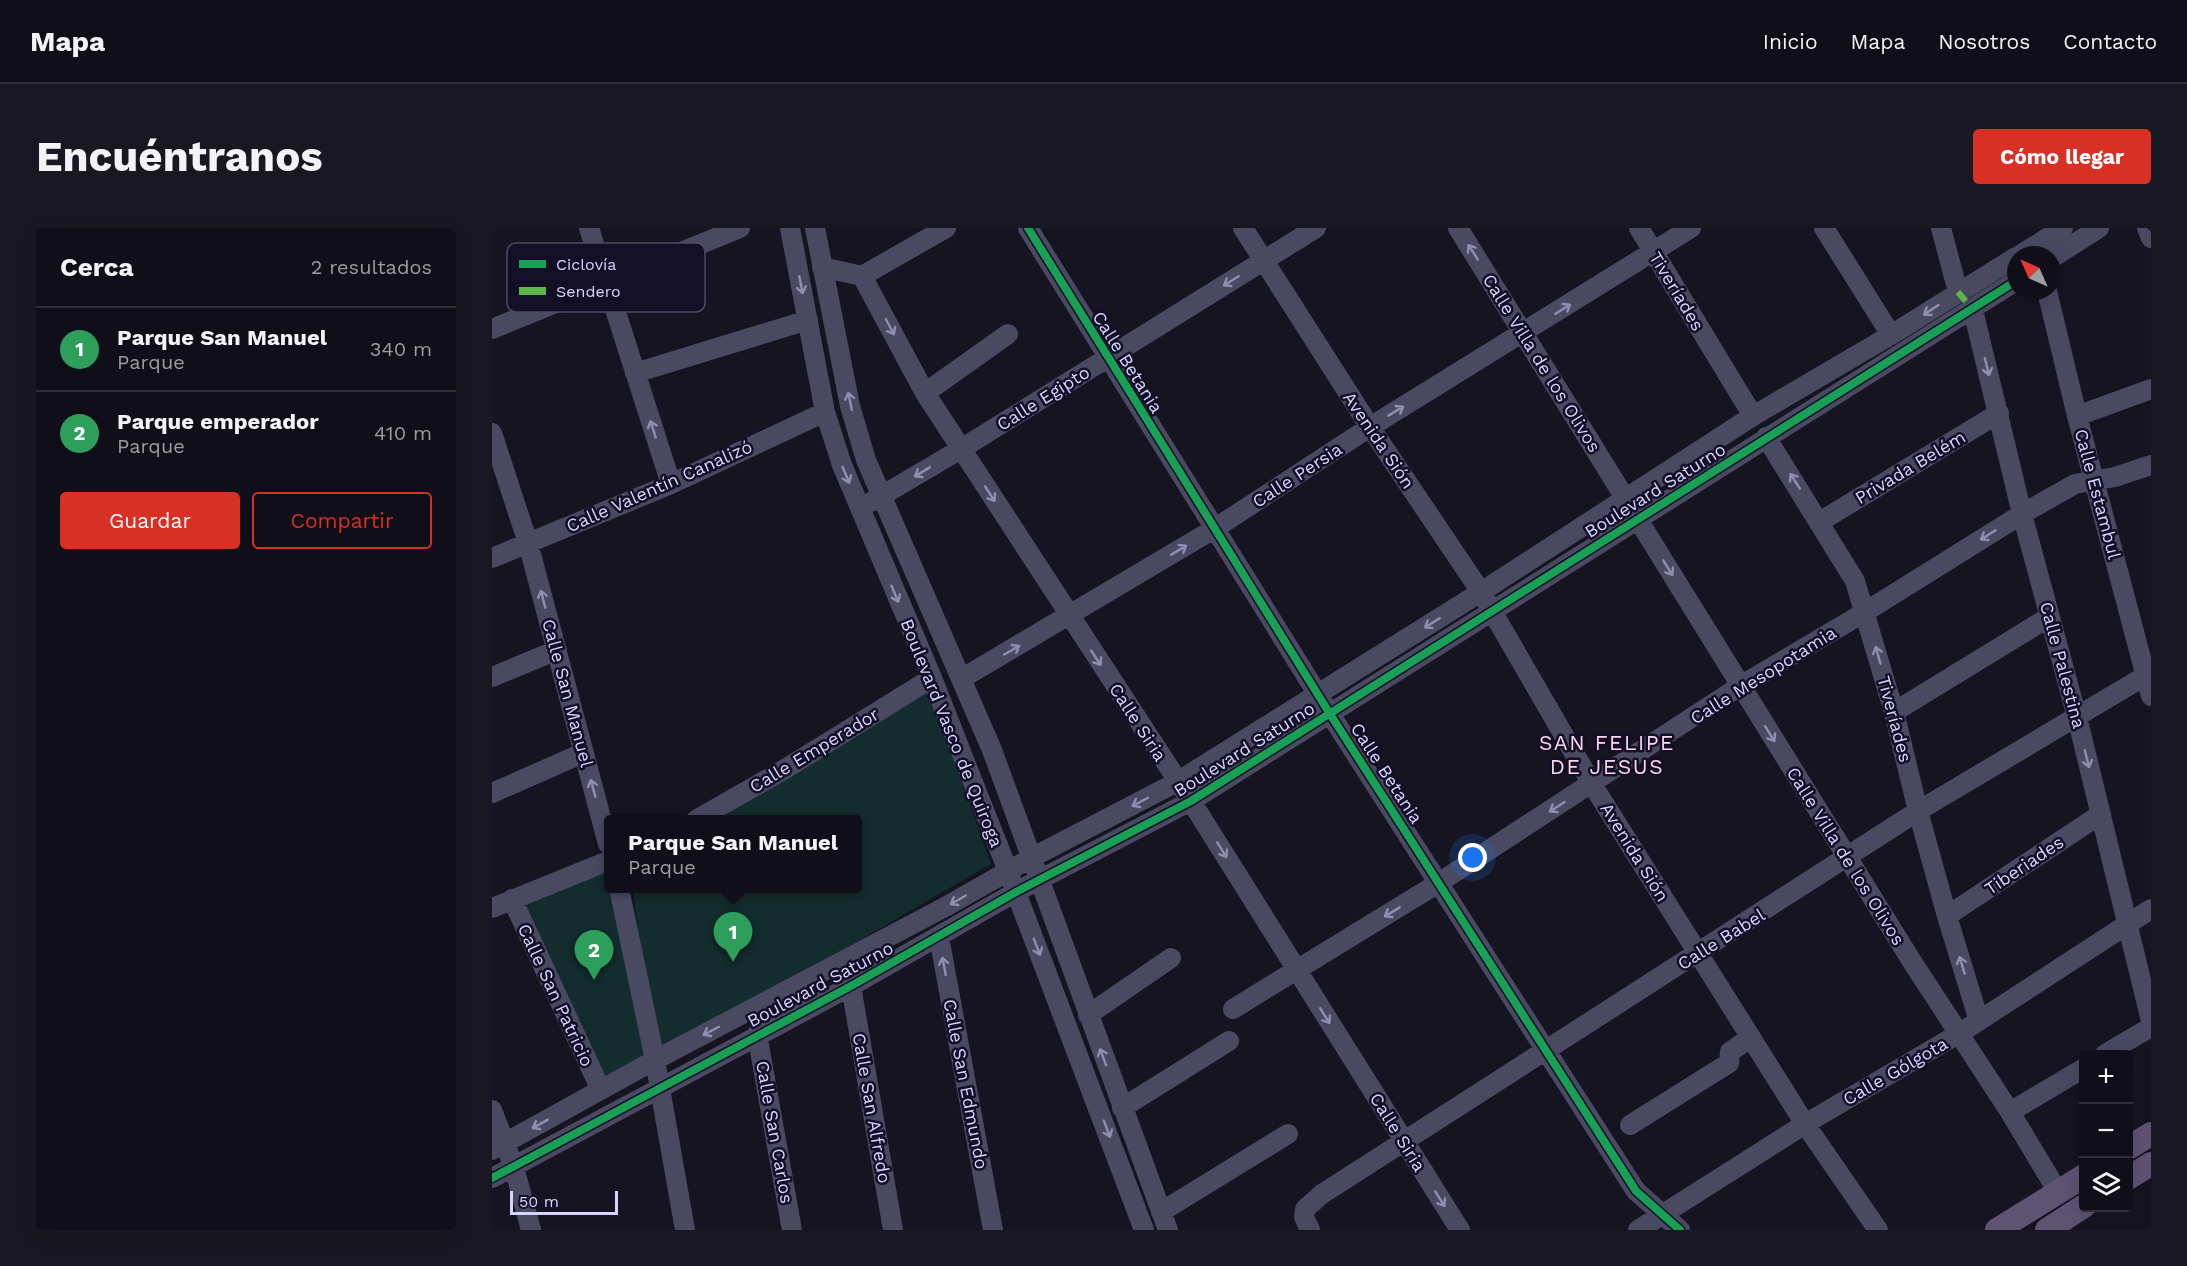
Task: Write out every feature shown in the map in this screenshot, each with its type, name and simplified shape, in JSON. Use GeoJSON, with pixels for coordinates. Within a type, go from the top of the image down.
{"type":"FeatureCollection","features":[{"type":"Feature","properties":{"kind":"main road"},"geometry":{"type":"LineString","coordinates":[[2133,1145],[2151,1134]]}},
{"type":"Feature","properties":{"kind":"main road"},"geometry":{"type":"LineString","coordinates":[[2133,1175],[2151,1164]]}},
{"type":"Feature","properties":{"kind":"main road"},"geometry":{"type":"LineString","coordinates":[[1997,1230],[2079,1179]]}},
{"type":"Feature","properties":{"kind":"main road"},"geometry":{"type":"LineString","coordinates":[[2047,1230],[2077,1217]]}},
{"type":"Feature","properties":{"kind":"street"},"geometry":{"type":"LineString","coordinates":[[589,228],[594,243]]}},
{"type":"Feature","properties":{"kind":"street"},"geometry":{"type":"LineString","coordinates":[[702,243],[740,228]]}},
{"type":"Feature","properties":{"kind":"street","name":"Boulevard Vasco de Quiroga"},"geometry":{"type":"LineString","coordinates":[[789,228],[825,412],[842,465],[932,678],[1144,1230]]}},
{"type":"Feature","properties":{"kind":"street","name":"Boulevard Vasco de Quiroga"},"geometry":{"type":"LineString","coordinates":[[815,228],[856,432],[881,496],[992,750],[1165,1221]]}},
{"type":"Feature","properties":{"kind":"street"},"geometry":{"type":"LineString","coordinates":[[822,267],[862,276],[946,228]]}},
{"type":"Feature","properties":{"kind":"street","name":"Calle Betania"},"geometry":{"type":"LineString","coordinates":[[1028,228],[1330,714],[1440,882],[1636,1191],[1680,1230]]}},
{"type":"Feature","properties":{"kind":"street","name":"Avenida Sión"},"geometry":{"type":"LineString","coordinates":[[1243,228],[1370,427],[1481,592],[1592,784],[1805,1124],[1878,1230]]}},
{"type":"Feature","properties":{"kind":"street","name":"Calle Egipto"},"geometry":{"type":"LineString","coordinates":[[860,508],[961,449],[1316,228]]}},
{"type":"Feature","properties":{"kind":"street","name":"Calle Villa de los Olivos"},"geometry":{"type":"LineString","coordinates":[[1458,228],[1625,498]]}},
{"type":"Feature","properties":{"kind":"street","name":"Tiveríades"},"geometry":{"type":"LineString","coordinates":[[1639,228],[1753,416]]}},
{"type":"Feature","properties":{"kind":"street","name":"Calle Persia"},"geometry":{"type":"LineString","coordinates":[[961,679],[1214,529],[1370,427],[1691,228]]}},
{"type":"Feature","properties":{"kind":"street"},"geometry":{"type":"LineString","coordinates":[[1824,228],[1891,335]]}},
{"type":"Feature","properties":{"kind":"street"},"geometry":{"type":"LineString","coordinates":[[1941,228],[1958,292]]}},
{"type":"Feature","properties":{"kind":"street","name":"Boulevard Saturno"},"geometry":{"type":"LineString","coordinates":[[2032,246],[2063,228]]}},
{"type":"Feature","properties":{"kind":"street"},"geometry":{"type":"LineString","coordinates":[[2061,252],[2099,228]]}},
{"type":"Feature","properties":{"kind":"street"},"geometry":{"type":"LineString","coordinates":[[2147,228],[2151,238]]}},
{"type":"Feature","properties":{"kind":"street","name":"Boulevard Saturno"},"geometry":{"type":"LineString","coordinates":[[499,1146],[655,1060],[945,907],[1031,858],[1178,782],[1320,695],[1753,416],[1891,335],[2007,261]]}},
{"type":"Feature","properties":{"kind":"street","name":"Calle Siria"},"geometry":{"type":"LineString","coordinates":[[862,276],[925,393],[1191,801],[1460,1230]]}},
{"type":"Feature","properties":{"kind":"street","name":"Boulevard Saturno"},"geometry":{"type":"LineString","coordinates":[[492,1179],[757,1034],[939,938],[1016,892],[1191,801],[2007,287]]}},
{"type":"Feature","properties":{"kind":"street","name":"Calle Estambul"},"geometry":{"type":"LineString","coordinates":[[2049,300],[2077,416],[2146,653],[2145,675],[2151,696]]}},
{"type":"Feature","properties":{"kind":"street","name":"Calle Palestina"},"geometry":{"type":"LineString","coordinates":[[1973,310],[2022,514],[2077,717],[2129,924],[2151,1021]]}},
{"type":"Feature","properties":{"kind":"street"},"geometry":{"type":"LineString","coordinates":[[492,329],[532,312]]}},
{"type":"Feature","properties":{"kind":"street"},"geometry":{"type":"LineString","coordinates":[[616,312],[671,484]]}},
{"type":"Feature","properties":{"kind":"street"},"geometry":{"type":"LineString","coordinates":[[635,373],[808,320]]}},
{"type":"Feature","properties":{"kind":"street"},"geometry":{"type":"LineString","coordinates":[[925,393],[1008,334]]}},
{"type":"Feature","properties":{"kind":"street"},"geometry":{"type":"LineString","coordinates":[[2077,416],[2151,389]]}},
{"type":"Feature","properties":{"kind":"street","name":"Calle Valentín Canalizó"},"geometry":{"type":"LineString","coordinates":[[492,558],[671,484],[825,412]]}},
{"type":"Feature","properties":{"kind":"street","name":"Privada Belém"},"geometry":{"type":"LineString","coordinates":[[1821,521],[1999,413]]}},
{"type":"Feature","properties":{"kind":"street","name":"Calle San Manuel"},"geometry":{"type":"LineString","coordinates":[[493,437],[528,543],[604,826]]}},
{"type":"Feature","properties":{"kind":"street","name":"Tiveríades"},"geometry":{"type":"LineString","coordinates":[[1766,437],[1821,521],[1855,581],[1894,712],[1918,812],[1947,916],[1979,1021]]}},
{"type":"Feature","properties":{"kind":"street","name":"Calle Mesopotamia"},"geometry":{"type":"LineString","coordinates":[[1233,1009],[1440,882],[1740,686],[1865,612],[2022,514],[2075,484],[2115,477],[2151,465]]}},
{"type":"Feature","properties":{"kind":"street","name":"Calle Villa de los Olivos"},"geometry":{"type":"LineString","coordinates":[[1637,518],[2058,1192]]}},
{"type":"Feature","properties":{"kind":"street"},"geometry":{"type":"LineString","coordinates":[[1894,712],[2049,617]]}},
{"type":"Feature","properties":{"kind":"street"},"geometry":{"type":"LineString","coordinates":[[492,677],[557,650]]}},
{"type":"Feature","properties":{"kind":"street","name":"Calle Babel"},"geometry":{"type":"LineString","coordinates":[[1307,1222],[1308,1206],[1322,1194],[1403,1141],[1918,812],[2145,675]]}},
{"type":"Feature","properties":{"kind":"street","name":"Calle Emperador"},"geometry":{"type":"LineString","coordinates":[[703,815],[784,769],[932,678]]}},
{"type":"Feature","properties":{"kind":"street"},"geometry":{"type":"LineString","coordinates":[[492,793],[583,753]]}},
{"type":"Feature","properties":{"kind":"street","name":"Tiberiades"},"geometry":{"type":"LineString","coordinates":[[1947,916],[2101,813]]}},
{"type":"Feature","properties":{"kind":"street"},"geometry":{"type":"LineString","coordinates":[[492,908],[604,863]]}},
{"type":"Feature","properties":{"kind":"street"},"geometry":{"type":"LineString","coordinates":[[620,893],[655,1060],[685,1230]]}},
{"type":"Feature","properties":{"kind":"street","name":"Calle San Patricio"},"geometry":{"type":"LineString","coordinates":[[512,899],[601,1090]]}},
{"type":"Feature","properties":{"kind":"street","name":"Calle Gólgota"},"geometry":{"type":"LineString","coordinates":[[1638,1230],[1805,1124],[1960,1033],[2151,909]]}},
{"type":"Feature","properties":{"kind":"street","name":"Calle San Edmundo"},"geometry":{"type":"LineString","coordinates":[[939,938],[993,1230]]}},
{"type":"Feature","properties":{"kind":"street"},"geometry":{"type":"LineString","coordinates":[[1088,1016],[1171,958]]}},
{"type":"Feature","properties":{"kind":"street","name":"Calle San Alfredo"},"geometry":{"type":"LineString","coordinates":[[851,986],[893,1230]]}},
{"type":"Feature","properties":{"kind":"street"},"geometry":{"type":"LineString","coordinates":[[2113,1050],[2151,1027]]}},
{"type":"Feature","properties":{"kind":"street","name":"Calle San Carlos"},"geometry":{"type":"LineString","coordinates":[[757,1034],[792,1230]]}},
{"type":"Feature","properties":{"kind":"street"},"geometry":{"type":"LineString","coordinates":[[1630,1125],[1729,1063],[1730,1052],[1751,1037]]}},
{"type":"Feature","properties":{"kind":"street"},"geometry":{"type":"LineString","coordinates":[[1122,1108],[1229,1041]]}},
{"type":"Feature","properties":{"kind":"street"},"geometry":{"type":"LineString","coordinates":[[2010,1112],[2079,1071]]}},
{"type":"Feature","properties":{"kind":"street"},"geometry":{"type":"LineString","coordinates":[[492,1110],[499,1146],[514,1167],[531,1230]]}},
{"type":"Feature","properties":{"kind":"street"},"geometry":{"type":"LineString","coordinates":[[1165,1221],[1288,1134]]}},
{"type":"Feature","properties":{"kind":"green space"},"geometry":{"type":"Polygon","coordinates":[[[928,686],[991,864],[601,1090],[512,899],[604,863],[604,893],[620,893],[653,1049],[634,893],[862,893],[862,815],[712,815],[928,686]]]}},
{"type":"Feature","properties":{"kind":"marked path"},"geometry":{"type":"LineString","coordinates":[[1958,292],[1973,310]]}},
{"type":"Feature","properties":{"kind":"cycle path"},"geometry":{"type":"LineString","coordinates":[[1028,228],[1330,714],[1636,1191],[1680,1230]]}},
{"type":"Feature","properties":{"kind":"cycle path"},"geometry":{"type":"LineString","coordinates":[[492,1178],[851,986],[1016,892],[1191,801],[2007,287]]}},
{"type":"Feature","properties":{"kind":"place","name":"Parque San Manuel"},"geometry":{"type":"Point","coordinates":[733,962]}},
{"type":"Feature","properties":{"kind":"place","name":"Parque emperador"},"geometry":{"type":"Point","coordinates":[594,980]}},
{"type":"Feature","properties":{"kind":"district","name":"SAN FELIPE DE JESUS"},"geometry":{"type":"Point","coordinates":[1607,754]}}]}
